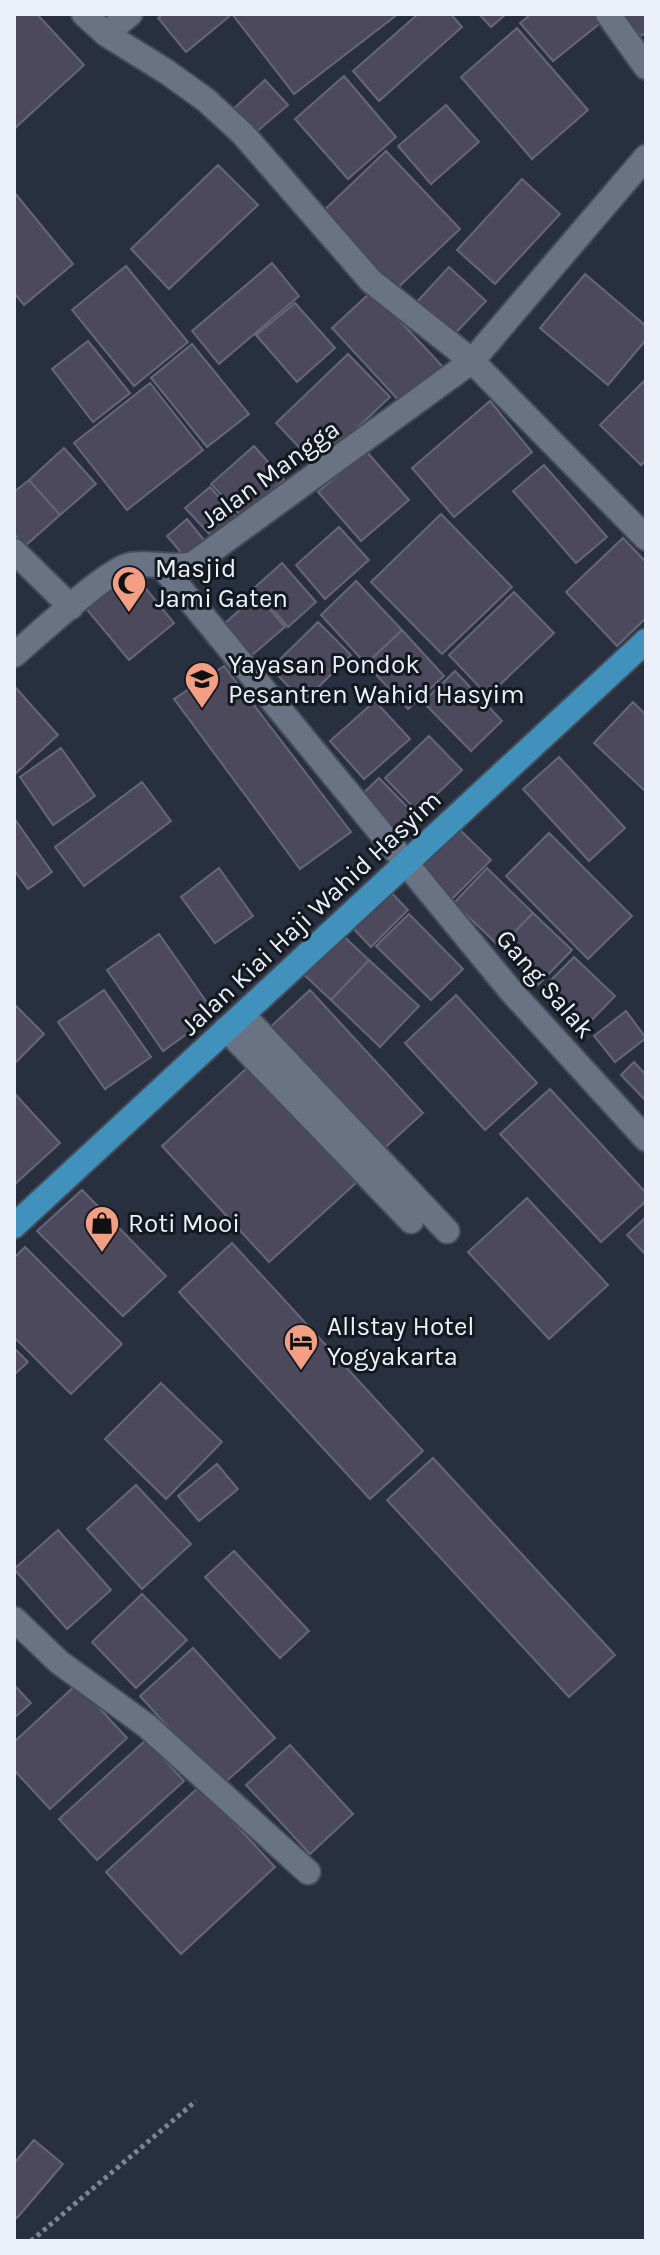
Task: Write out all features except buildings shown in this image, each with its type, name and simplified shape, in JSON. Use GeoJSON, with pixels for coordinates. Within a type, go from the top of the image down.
{"type":"FeatureCollection","features":[{"type":"Feature","properties":{"kind":"main road","name":"Jalan Kiai Haji Wahid Hasyim"},"geometry":{"type":"LineString","coordinates":[[14,1226],[646,641]]}},
{"type":"Feature","properties":{"kind":"street"},"geometry":{"type":"LineString","coordinates":[[84,14],[106,34],[206,100],[243,134],[371,281],[472,361],[646,538]]}},
{"type":"Feature","properties":{"kind":"street"},"geometry":{"type":"LineString","coordinates":[[106,34],[130,14]]}},
{"type":"Feature","properties":{"kind":"street"},"geometry":{"type":"LineString","coordinates":[[608,14],[646,67]]}},
{"type":"Feature","properties":{"kind":"street","name":"Jalan Mangga"},"geometry":{"type":"LineString","coordinates":[[14,655],[115,572],[129,565],[182,567],[193,564],[472,361],[646,157]]}},
{"type":"Feature","properties":{"kind":"street"},"geometry":{"type":"LineString","coordinates":[[14,551],[71,607]]}},
{"type":"Feature","properties":{"kind":"street","name":"Gang Salak"},"geometry":{"type":"LineString","coordinates":[[161,565],[511,991],[646,1139]]}},
{"type":"Feature","properties":{"kind":"street"},"geometry":{"type":"LineString","coordinates":[[234,1022],[411,1221]]}},
{"type":"Feature","properties":{"kind":"street"},"geometry":{"type":"LineString","coordinates":[[234,1022],[447,1231]]}},
{"type":"Feature","properties":{"kind":"street"},"geometry":{"type":"LineString","coordinates":[[14,1619],[59,1662],[147,1726],[308,1872]]}},
{"type":"Feature","properties":{"kind":"path"},"geometry":{"type":"LineString","coordinates":[[31,2241],[196,2101]]}},
{"type":"Feature","properties":{"kind":"place","name":"Masjid Jami Gaten"},"geometry":{"type":"Point","coordinates":[129,614]}},
{"type":"Feature","properties":{"kind":"place","name":"Yayasan Pondok Pesantren Wahid Hasyim"},"geometry":{"type":"Point","coordinates":[202,710]}},
{"type":"Feature","properties":{"kind":"place","name":"Roti Mooi"},"geometry":{"type":"Point","coordinates":[102,1254]}},
{"type":"Feature","properties":{"kind":"place","name":"Allstay Hotel Yogyakarta"},"geometry":{"type":"Point","coordinates":[301,1372]}}]}
